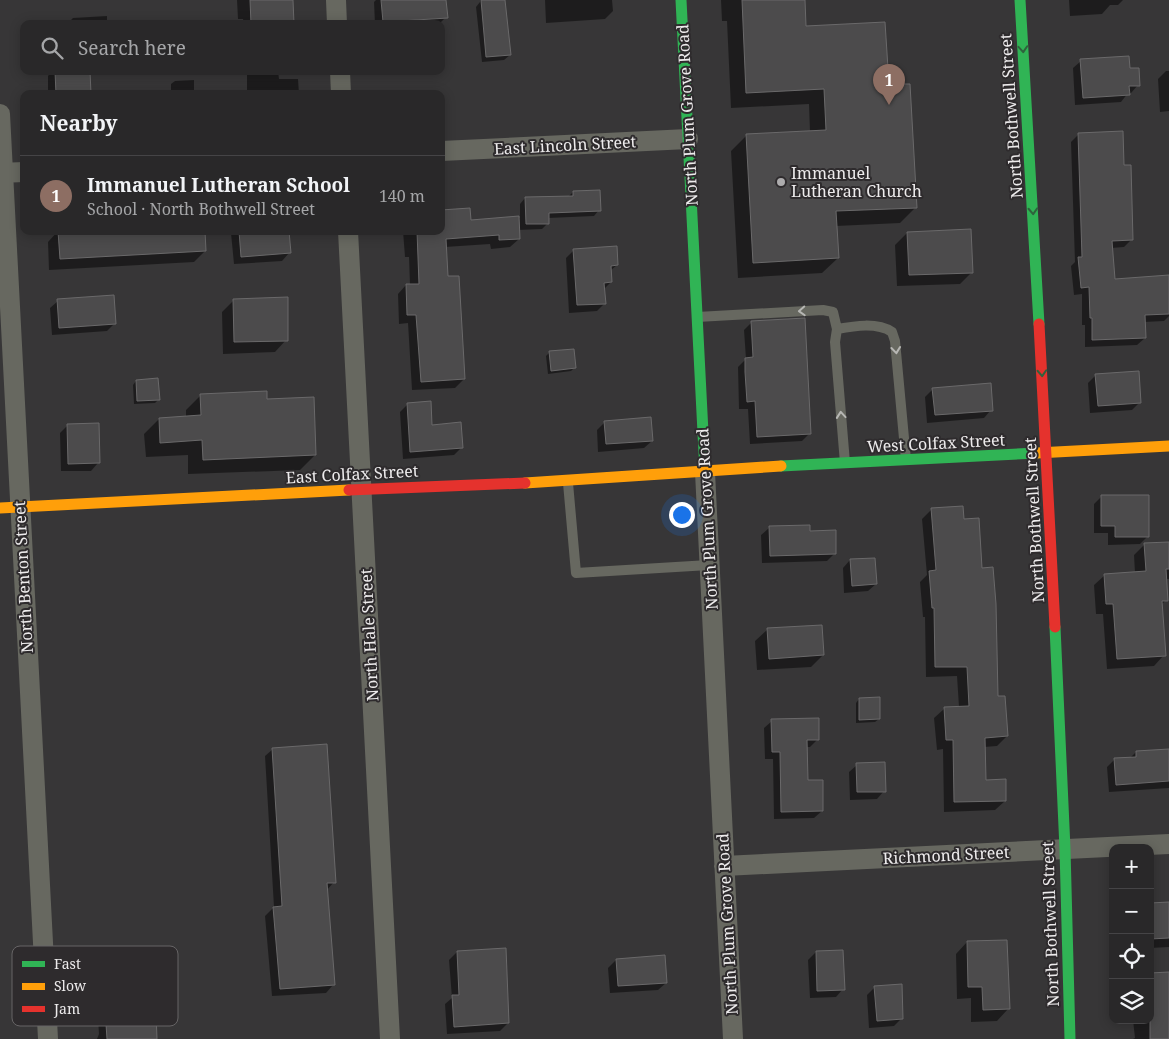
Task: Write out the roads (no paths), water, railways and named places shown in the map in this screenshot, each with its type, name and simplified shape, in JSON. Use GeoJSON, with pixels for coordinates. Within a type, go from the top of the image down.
{"type":"FeatureCollection","features":[{"type":"Feature","properties":{"kind":"street"},"geometry":{"type":"LineString","coordinates":[[336,0],[337,20]]}},
{"type":"Feature","properties":{"kind":"street","name":"North Plum Grove Road"},"geometry":{"type":"LineString","coordinates":[[681,0],[733,1039]]}},
{"type":"Feature","properties":{"kind":"street","name":"North Bothwell Street"},"geometry":{"type":"LineString","coordinates":[[1020,0],[1048,453],[1065,849],[1070,1039]]}},
{"type":"Feature","properties":{"kind":"street"},"geometry":{"type":"LineString","coordinates":[[340,75],[341,90]]}},
{"type":"Feature","properties":{"kind":"street","name":"North Benton Street"},"geometry":{"type":"LineString","coordinates":[[0,114],[10,508],[41,946]]}},
{"type":"Feature","properties":{"kind":"street","name":"East Lincoln Street"},"geometry":{"type":"LineString","coordinates":[[445,151],[688,139]]}},
{"type":"Feature","properties":{"kind":"street"},"geometry":{"type":"LineString","coordinates":[[1,173],[20,172]]}},
{"type":"Feature","properties":{"kind":"street","name":"North Hale Street"},"geometry":{"type":"LineString","coordinates":[[348,235],[390,1039]]}},
{"type":"Feature","properties":{"kind":"street","name":"West Colfax Street"},"geometry":{"type":"LineString","coordinates":[[704,472],[1169,446]]}},
{"type":"Feature","properties":{"kind":"street","name":"East Colfax Street"},"geometry":{"type":"LineString","coordinates":[[10,508],[361,489],[567,481],[704,472]]}},
{"type":"Feature","properties":{"kind":"street","name":"Richmond Street"},"geometry":{"type":"LineString","coordinates":[[724,866],[1169,844]]}},
{"type":"Feature","properties":{"kind":"street","name":"North Benton Street"},"geometry":{"type":"LineString","coordinates":[[47,1026],[48,1039]]}},
{"type":"Feature","properties":{"kind":"lane"},"geometry":{"type":"LineString","coordinates":[[697,317],[823,310],[833,312],[837,329],[835,342],[845,464]]}},
{"type":"Feature","properties":{"kind":"lane"},"geometry":{"type":"LineString","coordinates":[[837,329],[884,326],[892,332],[895,341],[906,461]]}},
{"type":"Feature","properties":{"kind":"lane"},"geometry":{"type":"LineString","coordinates":[[567,481],[576,574],[709,565]]}},
{"type":"Feature","properties":{"kind":"place","name":"Immanuel Lutheran School"},"geometry":{"type":"Point","coordinates":[889,105]}},
{"type":"Feature","properties":{"kind":"place","name":"Immanuel Lutheran Church"},"geometry":{"type":"Point","coordinates":[781,182]}}]}
